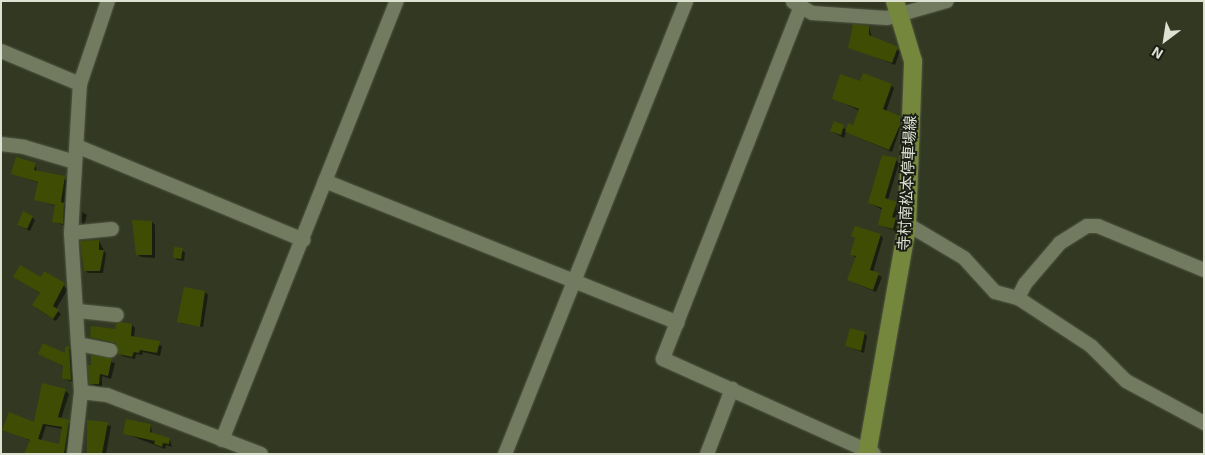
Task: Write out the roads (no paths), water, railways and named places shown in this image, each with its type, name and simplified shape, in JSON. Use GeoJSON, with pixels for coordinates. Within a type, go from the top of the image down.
{"type":"FeatureCollection","features":[{"type":"Feature","properties":{"kind":"main road","name":"寺村南松本停車場線"},"geometry":{"type":"LineString","coordinates":[[869,452],[907,224],[913,61],[897,7]]}},
{"type":"Feature","properties":{"kind":"street"},"geometry":{"type":"LineString","coordinates":[[74,454],[81,392],[78,311],[71,233],[75,162],[79,147],[80,84],[108,1]]}},
{"type":"Feature","properties":{"kind":"street"},"geometry":{"type":"LineString","coordinates":[[222,440],[304,240],[325,181],[398,1]]}},
{"type":"Feature","properties":{"kind":"street"},"geometry":{"type":"LineString","coordinates":[[505,454],[686,1]]}},
{"type":"Feature","properties":{"kind":"street"},"geometry":{"type":"LineString","coordinates":[[869,452],[663,359],[797,4],[812,13],[887,18],[897,7],[947,1]]}},
{"type":"Feature","properties":{"kind":"street"},"geometry":{"type":"LineString","coordinates":[[1,52],[80,84]]}},
{"type":"Feature","properties":{"kind":"street"},"geometry":{"type":"LineString","coordinates":[[1,144],[24,147],[75,162]]}},
{"type":"Feature","properties":{"kind":"street"},"geometry":{"type":"LineString","coordinates":[[79,147],[304,240]]}},
{"type":"Feature","properties":{"kind":"street"},"geometry":{"type":"LineString","coordinates":[[325,181],[678,323]]}},
{"type":"Feature","properties":{"kind":"street"},"geometry":{"type":"LineString","coordinates":[[907,224],[964,258],[995,292],[1018,298],[1091,346],[1126,381],[1204,423]]}},
{"type":"Feature","properties":{"kind":"street"},"geometry":{"type":"LineString","coordinates":[[1018,298],[1025,284],[1060,243],[1087,226],[1098,226],[1204,270]]}},
{"type":"Feature","properties":{"kind":"street"},"geometry":{"type":"LineString","coordinates":[[71,233],[112,229]]}},
{"type":"Feature","properties":{"kind":"street"},"geometry":{"type":"LineString","coordinates":[[78,311],[117,315]]}},
{"type":"Feature","properties":{"kind":"street"},"geometry":{"type":"LineString","coordinates":[[78,344],[110,350]]}},
{"type":"Feature","properties":{"kind":"street"},"geometry":{"type":"LineString","coordinates":[[707,454],[732,390]]}},
{"type":"Feature","properties":{"kind":"street"},"geometry":{"type":"LineString","coordinates":[[81,392],[107,395],[261,454]]}}]}
